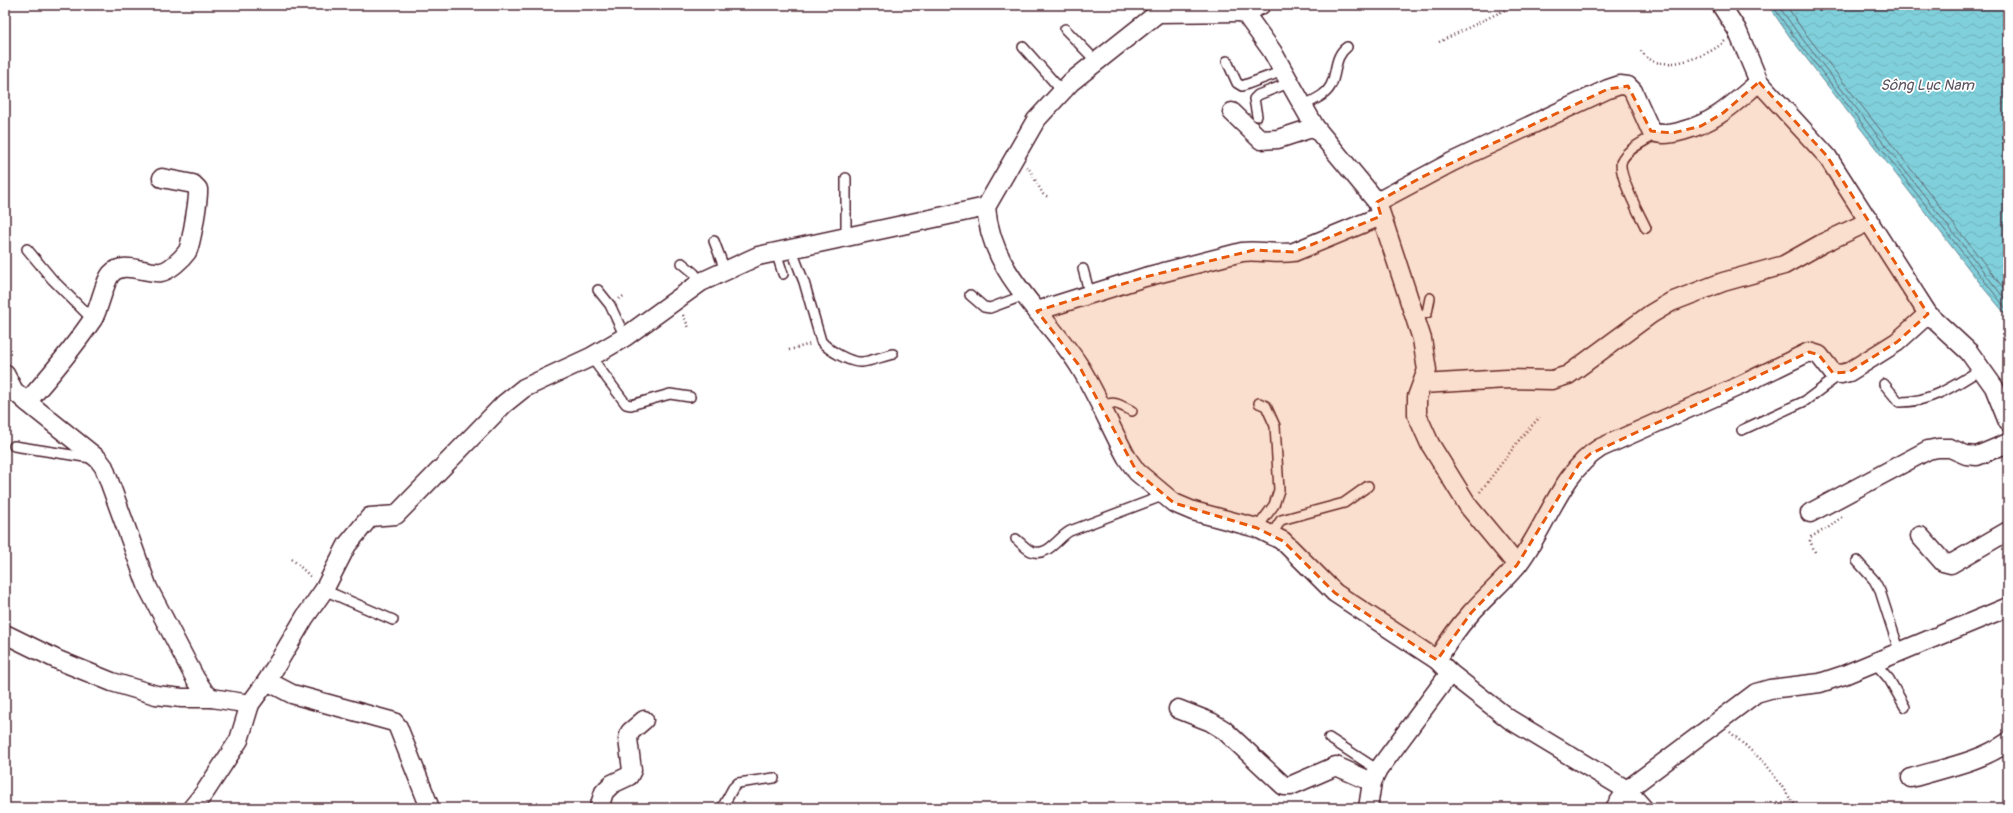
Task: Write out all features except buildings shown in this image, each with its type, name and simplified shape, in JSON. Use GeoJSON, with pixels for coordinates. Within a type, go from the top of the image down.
{"type":"FeatureCollection","features":[{"type":"Feature","properties":{"kind":"street"},"geometry":{"type":"LineString","coordinates":[[1261,5],[1244,12],[1158,9],[1062,91],[1036,120],[1010,162],[986,208],[987,224],[1004,269],[1078,364],[1127,458],[1137,472],[1174,503],[1194,511],[1264,531],[1283,541],[1335,593],[1437,660],[1450,673],[1509,720],[1627,790],[1643,808]]}},
{"type":"Feature","properties":{"kind":"street"},"geometry":{"type":"LineString","coordinates":[[1721,5],[1737,30],[1759,82],[1827,156],[1870,221],[1928,314],[1954,336],[1969,352],[1994,387],[2008,422]]}},
{"type":"Feature","properties":{"kind":"street"},"geometry":{"type":"LineString","coordinates":[[1244,12],[1264,39],[1315,127],[1379,209],[1422,340],[1427,370],[1417,397],[1417,415],[1430,444],[1468,507],[1517,565]]}},
{"type":"Feature","properties":{"kind":"street"},"geometry":{"type":"LineString","coordinates":[[1037,311],[1145,277],[1242,252],[1254,250],[1284,254],[1294,252],[1379,209],[1452,162],[1608,89],[1628,86],[1633,91],[1648,126],[1656,134],[1673,133],[1701,126],[1723,113],[1759,82]]}},
{"type":"Feature","properties":{"kind":"street"},"geometry":{"type":"LineString","coordinates":[[1232,112],[1261,140],[1278,139],[1315,127]]}},
{"type":"Feature","properties":{"kind":"street"},"geometry":{"type":"LineString","coordinates":[[27,402],[50,376],[92,319],[103,297],[110,275],[115,271],[128,268],[162,272],[187,252],[198,189],[192,184],[162,178]]}},
{"type":"Feature","properties":{"kind":"street"},"geometry":{"type":"LineString","coordinates":[[192,808],[205,792],[239,740],[250,704],[267,681],[305,617],[324,590],[347,545],[370,517],[396,515],[504,404],[524,388],[590,357],[625,337],[701,282],[758,256],[846,236],[986,208]]}},
{"type":"Feature","properties":{"kind":"street"},"geometry":{"type":"LineString","coordinates":[[1422,384],[1508,379],[1552,380],[1568,375],[1651,314],[1670,302],[1723,282],[1784,264],[1823,243],[1870,221]]}},
{"type":"Feature","properties":{"kind":"street"},"geometry":{"type":"LineString","coordinates":[[1437,660],[1451,637],[1471,613],[1517,565],[1536,539],[1555,501],[1579,464],[1600,448],[1739,386],[1809,352],[1819,355],[1834,373],[1841,374],[1849,372],[1897,342],[1928,314]]}},
{"type":"Feature","properties":{"kind":"street"},"geometry":{"type":"LineString","coordinates":[[6,379],[14,391],[98,459],[109,476],[148,588],[195,678],[205,692],[212,698]]}},
{"type":"Feature","properties":{"kind":"street"},"geometry":{"type":"LineString","coordinates":[[1810,513],[1928,450],[1950,448],[1966,455],[1977,456],[2008,443]]}},
{"type":"Feature","properties":{"kind":"street"},"geometry":{"type":"LineString","coordinates":[[1920,536],[1943,562],[1951,564],[2008,531]]}},
{"type":"Feature","properties":{"kind":"street"},"geometry":{"type":"LineString","coordinates":[[1615,808],[1627,790],[1756,693],[1770,689],[1820,683],[1900,653],[2008,606]]}},
{"type":"Feature","properties":{"kind":"street"},"geometry":{"type":"LineString","coordinates":[[5,634],[58,660],[112,682],[156,695],[182,698],[212,698],[250,704]]}},
{"type":"Feature","properties":{"kind":"street"},"geometry":{"type":"LineString","coordinates":[[1368,808],[1375,776],[1450,673]]}},
{"type":"Feature","properties":{"kind":"street"},"geometry":{"type":"LineString","coordinates":[[267,681],[292,694],[394,722],[398,727],[430,808]]}},
{"type":"Feature","properties":{"kind":"street"},"geometry":{"type":"LineString","coordinates":[[1178,709],[1211,722],[1224,730],[1284,786],[1290,786],[1336,766],[1375,776]]}},
{"type":"Feature","properties":{"kind":"street"},"geometry":{"type":"LineString","coordinates":[[599,808],[604,792],[612,784],[629,776],[632,770],[628,739],[630,732],[644,720]]}},
{"type":"Feature","properties":{"kind":"street"},"geometry":{"type":"LineString","coordinates":[[1911,778],[1976,759],[1998,749],[2008,742]]}},
{"type":"Feature","properties":{"kind":"lane"},"geometry":{"type":"LineString","coordinates":[[1065,29],[1097,62]]}},
{"type":"Feature","properties":{"kind":"lane"},"geometry":{"type":"LineString","coordinates":[[1023,47],[1062,91]]}},
{"type":"Feature","properties":{"kind":"lane"},"geometry":{"type":"LineString","coordinates":[[1303,106],[1324,94],[1331,85],[1339,56],[1342,50],[1346,47]]}},
{"type":"Feature","properties":{"kind":"lane"},"geometry":{"type":"LineString","coordinates":[[1227,61],[1237,83],[1242,86],[1286,77]]}},
{"type":"Feature","properties":{"kind":"lane"},"geometry":{"type":"LineString","coordinates":[[1257,116],[1254,99],[1258,94],[1286,77]]}},
{"type":"Feature","properties":{"kind":"lane"},"geometry":{"type":"LineString","coordinates":[[1646,228],[1620,165],[1623,158],[1631,150],[1656,134]]}},
{"type":"Feature","properties":{"kind":"lane"},"geometry":{"type":"LineString","coordinates":[[846,178],[846,236]]}},
{"type":"Feature","properties":{"kind":"lane"},"geometry":{"type":"LineString","coordinates":[[714,241],[725,270]]}},
{"type":"Feature","properties":{"kind":"lane"},"geometry":{"type":"LineString","coordinates":[[27,249],[52,279],[92,319]]}},
{"type":"Feature","properties":{"kind":"lane"},"geometry":{"type":"LineString","coordinates":[[783,250],[783,274]]}},
{"type":"Feature","properties":{"kind":"lane"},"geometry":{"type":"LineString","coordinates":[[783,250],[804,282],[821,341],[826,347],[837,354],[861,362],[893,354]]}},
{"type":"Feature","properties":{"kind":"lane"},"geometry":{"type":"LineString","coordinates":[[682,263],[694,273],[701,282]]}},
{"type":"Feature","properties":{"kind":"lane"},"geometry":{"type":"LineString","coordinates":[[1083,269],[1090,295]]}},
{"type":"Feature","properties":{"kind":"lane"},"geometry":{"type":"LineString","coordinates":[[598,290],[610,305],[625,337]]}},
{"type":"Feature","properties":{"kind":"lane"},"geometry":{"type":"LineString","coordinates":[[970,295],[984,306],[990,308],[1024,295]]}},
{"type":"Feature","properties":{"kind":"lane"},"geometry":{"type":"LineString","coordinates":[[1414,317],[1427,313],[1430,298]]}},
{"type":"Feature","properties":{"kind":"lane"},"geometry":{"type":"LineString","coordinates":[[590,357],[626,404],[631,405],[670,394],[690,397]]}},
{"type":"Feature","properties":{"kind":"lane"},"geometry":{"type":"LineString","coordinates":[[1884,384],[1898,402],[1910,403],[1945,391],[1981,369]]}},
{"type":"Feature","properties":{"kind":"lane"},"geometry":{"type":"LineString","coordinates":[[1742,430],[1805,401],[1841,374]]}},
{"type":"Feature","properties":{"kind":"lane"},"geometry":{"type":"LineString","coordinates":[[1100,407],[1110,403],[1116,403],[1132,411]]}},
{"type":"Feature","properties":{"kind":"lane"},"geometry":{"type":"LineString","coordinates":[[1259,403],[1266,406],[1275,426],[1279,490],[1264,531]]}},
{"type":"Feature","properties":{"kind":"lane"},"geometry":{"type":"LineString","coordinates":[[14,446],[98,459]]}},
{"type":"Feature","properties":{"kind":"lane"},"geometry":{"type":"LineString","coordinates":[[1264,531],[1281,520],[1344,504],[1368,486]]}},
{"type":"Feature","properties":{"kind":"lane"},"geometry":{"type":"LineString","coordinates":[[1016,539],[1031,551],[1043,551],[1050,548],[1063,535],[1070,531],[1165,495]]}},
{"type":"Feature","properties":{"kind":"lane"},"geometry":{"type":"LineString","coordinates":[[1857,561],[1874,580],[1880,591],[1900,653]]}},
{"type":"Feature","properties":{"kind":"lane"},"geometry":{"type":"LineString","coordinates":[[324,590],[393,620]]}},
{"type":"Feature","properties":{"kind":"lane"},"geometry":{"type":"LineString","coordinates":[[1875,663],[1889,679],[1905,707]]}},
{"type":"Feature","properties":{"kind":"lane"},"geometry":{"type":"LineString","coordinates":[[1329,738],[1375,776]]}},
{"type":"Feature","properties":{"kind":"lane"},"geometry":{"type":"LineString","coordinates":[[722,808],[732,788],[738,783],[774,778]]}},
{"type":"Feature","properties":{"kind":"path"},"geometry":{"type":"LineString","coordinates":[[1439,42],[1515,5]]}},
{"type":"Feature","properties":{"kind":"path"},"geometry":{"type":"LineString","coordinates":[[1640,52],[1653,61],[1662,63],[1683,62],[1719,46],[1737,30]]}},
{"type":"Feature","properties":{"kind":"path"},"geometry":{"type":"LineString","coordinates":[[1010,162],[1030,169],[1043,194],[1048,196]]}},
{"type":"Feature","properties":{"kind":"path"},"geometry":{"type":"LineString","coordinates":[[789,350],[821,341]]}},
{"type":"Feature","properties":{"kind":"path"},"geometry":{"type":"LineString","coordinates":[[1468,507],[1523,434],[1540,418]]}},
{"type":"Feature","properties":{"kind":"path"},"geometry":{"type":"LineString","coordinates":[[1814,552],[1810,541],[1811,537],[1829,527],[1845,514]]}},
{"type":"Feature","properties":{"kind":"path"},"geometry":{"type":"LineString","coordinates":[[292,559],[324,590]]}},
{"type":"Feature","properties":{"kind":"path"},"geometry":{"type":"LineString","coordinates":[[1715,725],[1734,734],[1765,763],[1797,808]]}},
{"type":"Feature","properties":{"kind":"highlighted area"},"geometry":{"type":"Polygon","coordinates":[[[1759,82],[1827,156],[1928,314],[1897,342],[1849,372],[1833,373],[1819,355],[1809,352],[1590,454],[1579,464],[1517,565],[1471,613],[1437,660],[1335,593],[1283,541],[1257,528],[1174,503],[1137,472],[1078,364],[1037,311],[1145,277],[1254,250],[1294,252],[1381,216],[1377,202],[1422,177],[1608,89],[1628,86],[1651,131],[1673,133],[1701,126],[1723,113],[1759,82]]]}},
{"type":"Feature","properties":{"kind":"water","name":"Sông Lục Nam"},"geometry":{"type":"Polygon","coordinates":[[[1768,5],[2008,5],[2008,317],[1986,291],[1790,37],[1768,5]]]}}]}
